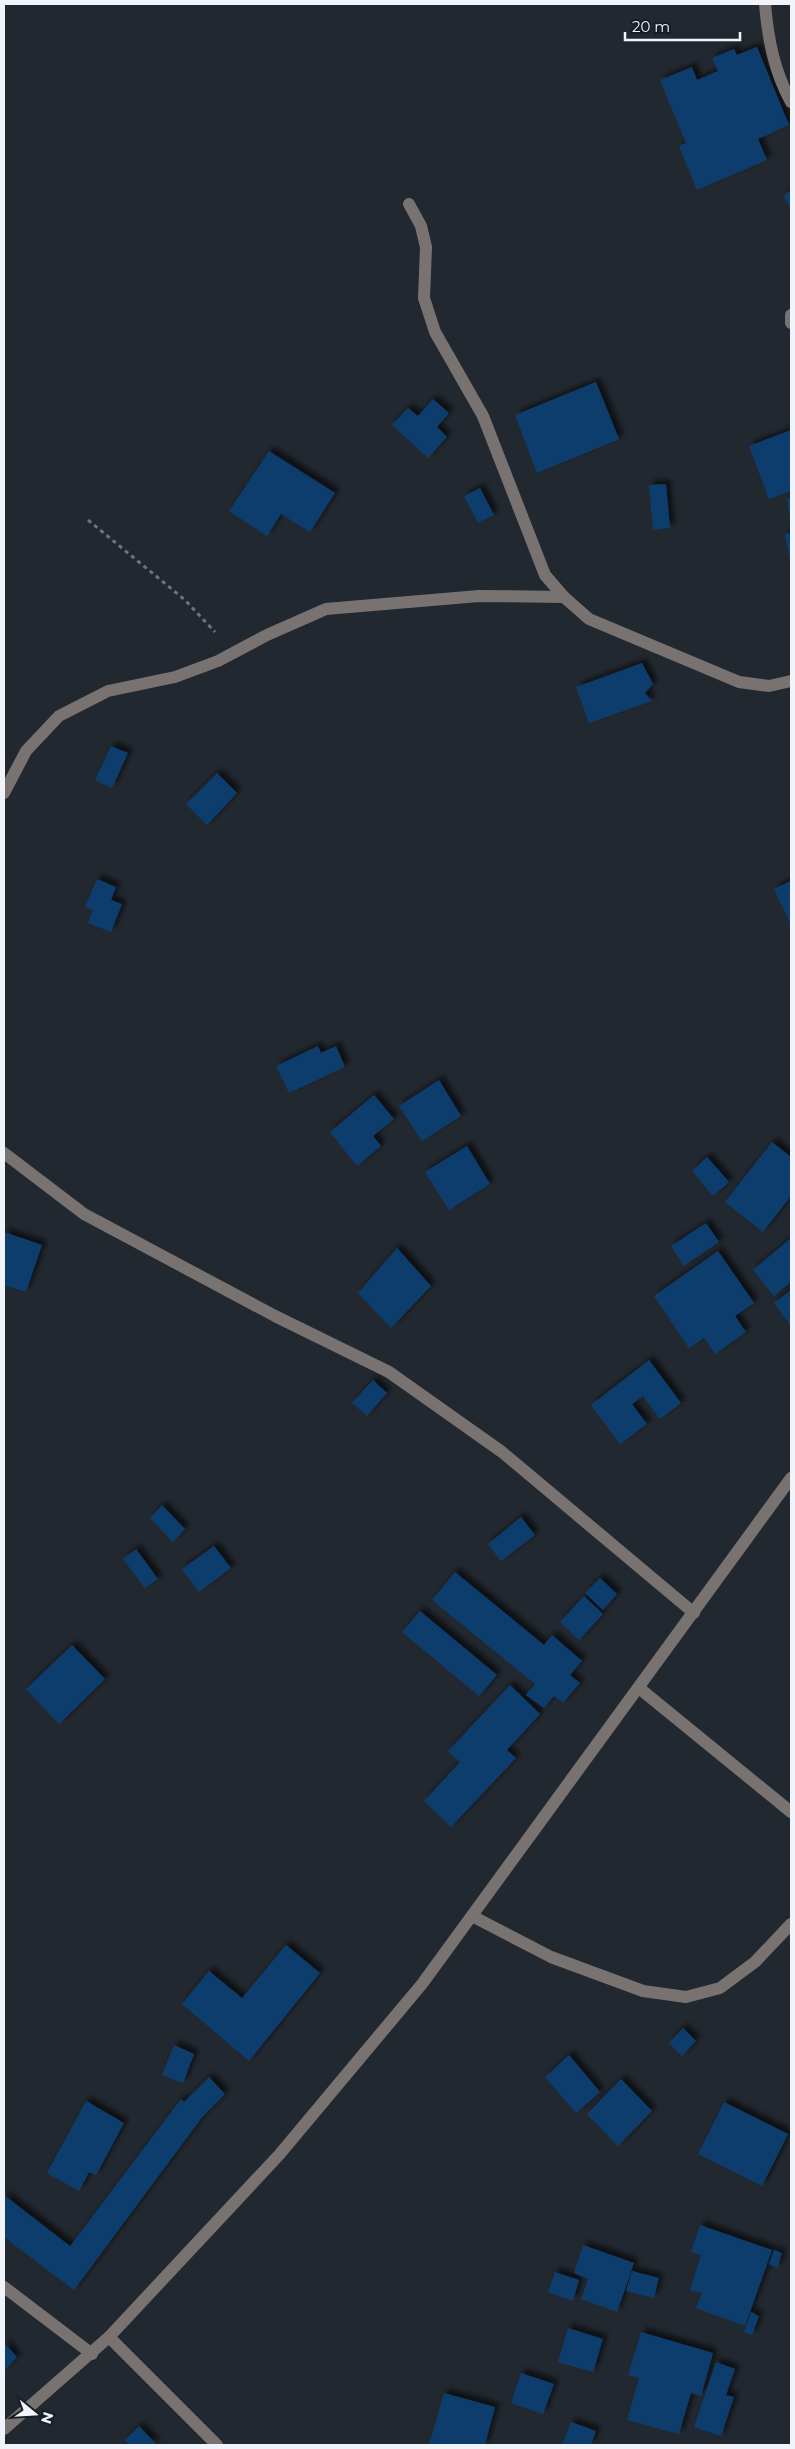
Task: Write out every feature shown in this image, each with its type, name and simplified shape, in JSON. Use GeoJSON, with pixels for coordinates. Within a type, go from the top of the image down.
{"type":"FeatureCollection","features":[{"type":"Feature","properties":{"kind":"street"},"geometry":{"type":"LineString","coordinates":[[765,4],[767,32],[778,79],[791,102]]}},
{"type":"Feature","properties":{"kind":"street"},"geometry":{"type":"LineString","coordinates":[[409,204],[421,226],[426,247],[424,298],[435,332],[483,416],[545,575],[564,597],[588,619],[739,682],[770,686],[791,681]]}},
{"type":"Feature","properties":{"kind":"street"},"geometry":{"type":"LineString","coordinates":[[791,315],[791,323]]}},
{"type":"Feature","properties":{"kind":"street"},"geometry":{"type":"LineString","coordinates":[[4,793],[26,750],[60,716],[108,690],[175,677],[235,652],[267,635],[326,609],[479,596],[564,597]]}},
{"type":"Feature","properties":{"kind":"street"},"geometry":{"type":"LineString","coordinates":[[4,1153],[84,1214],[275,1316],[388,1372],[502,1452],[694,1613]]}},
{"type":"Feature","properties":{"kind":"street"},"geometry":{"type":"LineString","coordinates":[[4,2429],[18,2414],[92,2354],[109,2337],[279,2155],[422,1984],[791,1478]]}},
{"type":"Feature","properties":{"kind":"street"},"geometry":{"type":"LineString","coordinates":[[638,1688],[791,1812]]}},
{"type":"Feature","properties":{"kind":"street"},"geometry":{"type":"LineString","coordinates":[[472,1916],[551,1957],[643,1991],[686,1997],[720,1988],[755,1962],[791,1924]]}},
{"type":"Feature","properties":{"kind":"street"},"geometry":{"type":"LineString","coordinates":[[4,2287],[92,2354]]}},
{"type":"Feature","properties":{"kind":"street"},"geometry":{"type":"LineString","coordinates":[[109,2337],[217,2445]]}},
{"type":"Feature","properties":{"kind":"path"},"geometry":{"type":"LineString","coordinates":[[88,520],[185,600],[235,652]]}},
{"type":"Feature","properties":{"kind":"building"},"geometry":{"type":"Polygon","coordinates":[[[757,47],[789,125],[758,139],[767,160],[697,190],[679,146],[686,143],[660,80],[692,67],[697,80],[718,71],[712,58],[734,49],[737,55],[757,47]]]}},
{"type":"Feature","properties":{"kind":"building"},"geometry":{"type":"Polygon","coordinates":[[[791,190],[791,208],[783,196],[791,190]]]}},
{"type":"Feature","properties":{"kind":"building"},"geometry":{"type":"Polygon","coordinates":[[[596,382],[619,439],[537,473],[515,415],[596,382]]]}},
{"type":"Feature","properties":{"kind":"building"},"geometry":{"type":"Polygon","coordinates":[[[433,399],[449,413],[437,427],[447,437],[428,458],[392,425],[408,408],[418,416],[433,399]]]}},
{"type":"Feature","properties":{"kind":"building"},"geometry":{"type":"Polygon","coordinates":[[[791,430],[791,491],[769,499],[749,446],[791,430]]]}},
{"type":"Feature","properties":{"kind":"building"},"geometry":{"type":"Polygon","coordinates":[[[269,451],[335,493],[310,532],[281,514],[267,536],[229,511],[269,451]]]}},
{"type":"Feature","properties":{"kind":"building"},"geometry":{"type":"Polygon","coordinates":[[[666,484],[670,528],[653,530],[649,485],[666,484]]]}},
{"type":"Feature","properties":{"kind":"building"},"geometry":{"type":"Polygon","coordinates":[[[480,488],[494,515],[478,523],[464,496],[480,488]]]}},
{"type":"Feature","properties":{"kind":"building"},"geometry":{"type":"Polygon","coordinates":[[[791,498],[791,518],[790,518],[787,499],[791,498]]]}},
{"type":"Feature","properties":{"kind":"building"},"geometry":{"type":"Polygon","coordinates":[[[791,533],[791,560],[790,560],[785,534],[791,533]]]}},
{"type":"Feature","properties":{"kind":"building"},"geometry":{"type":"Polygon","coordinates":[[[642,663],[653,684],[645,693],[652,701],[589,723],[576,687],[642,663]]]}},
{"type":"Feature","properties":{"kind":"building"},"geometry":{"type":"Polygon","coordinates":[[[111,746],[128,753],[112,788],[95,780],[111,746]]]}},
{"type":"Feature","properties":{"kind":"building"},"geometry":{"type":"Polygon","coordinates":[[[217,773],[237,793],[207,825],[186,804],[217,773]]]}},
{"type":"Feature","properties":{"kind":"building"},"geometry":{"type":"Polygon","coordinates":[[[97,879],[116,887],[111,900],[122,904],[111,932],[88,923],[93,910],[85,907],[97,879]]]}},
{"type":"Feature","properties":{"kind":"building"},"geometry":{"type":"Polygon","coordinates":[[[791,881],[791,925],[774,889],[791,881]]]}},
{"type":"Feature","properties":{"kind":"building"},"geometry":{"type":"Polygon","coordinates":[[[318,1046],[321,1053],[336,1046],[345,1067],[289,1093],[276,1066],[318,1046]]]}},
{"type":"Feature","properties":{"kind":"building"},"geometry":{"type":"Polygon","coordinates":[[[439,1080],[461,1116],[422,1141],[399,1106],[439,1080]]]}},
{"type":"Feature","properties":{"kind":"building"},"geometry":{"type":"Polygon","coordinates":[[[374,1095],[394,1119],[373,1136],[381,1146],[357,1166],[330,1132],[374,1095]]]}},
{"type":"Feature","properties":{"kind":"building"},"geometry":{"type":"Polygon","coordinates":[[[772,1142],[791,1157],[791,1196],[763,1232],[725,1202],[772,1142]]]}},
{"type":"Feature","properties":{"kind":"building"},"geometry":{"type":"Polygon","coordinates":[[[467,1146],[490,1184],[449,1210],[425,1172],[467,1146]]]}},
{"type":"Feature","properties":{"kind":"building"},"geometry":{"type":"Polygon","coordinates":[[[707,1157],[729,1182],[713,1196],[692,1171],[707,1157]]]}},
{"type":"Feature","properties":{"kind":"building"},"geometry":{"type":"Polygon","coordinates":[[[706,1223],[719,1242],[684,1266],[671,1246],[706,1223]]]}},
{"type":"Feature","properties":{"kind":"building"},"geometry":{"type":"Polygon","coordinates":[[[4,1232],[42,1245],[26,1292],[4,1285],[4,1232]]]}},
{"type":"Feature","properties":{"kind":"building"},"geometry":{"type":"Polygon","coordinates":[[[791,1238],[791,1282],[774,1296],[753,1270],[791,1238]]]}},
{"type":"Feature","properties":{"kind":"building"},"geometry":{"type":"Polygon","coordinates":[[[397,1248],[431,1286],[391,1328],[358,1293],[397,1248]]]}},
{"type":"Feature","properties":{"kind":"building"},"geometry":{"type":"Polygon","coordinates":[[[718,1251],[754,1303],[735,1316],[746,1332],[715,1354],[704,1338],[689,1348],[654,1296],[718,1251]]]}},
{"type":"Feature","properties":{"kind":"building"},"geometry":{"type":"Polygon","coordinates":[[[791,1290],[791,1326],[774,1303],[791,1290]]]}},
{"type":"Feature","properties":{"kind":"building"},"geometry":{"type":"Polygon","coordinates":[[[649,1360],[681,1403],[660,1419],[643,1396],[632,1404],[647,1424],[620,1444],[591,1405],[649,1360]]]}},
{"type":"Feature","properties":{"kind":"building"},"geometry":{"type":"Polygon","coordinates":[[[373,1380],[387,1393],[367,1416],[352,1403],[373,1380]]]}},
{"type":"Feature","properties":{"kind":"building"},"geometry":{"type":"Polygon","coordinates":[[[162,1505],[185,1529],[173,1542],[150,1518],[162,1505]]]}},
{"type":"Feature","properties":{"kind":"building"},"geometry":{"type":"Polygon","coordinates":[[[521,1517],[535,1535],[501,1561],[488,1544],[521,1517]]]}},
{"type":"Feature","properties":{"kind":"building"},"geometry":{"type":"Polygon","coordinates":[[[214,1546],[231,1568],[199,1592],[182,1569],[214,1546]]]}},
{"type":"Feature","properties":{"kind":"building"},"geometry":{"type":"Polygon","coordinates":[[[136,1549],[158,1579],[145,1588],[123,1559],[136,1549]]]}},
{"type":"Feature","properties":{"kind":"building"},"geometry":{"type":"Polygon","coordinates":[[[455,1572],[544,1645],[552,1635],[582,1661],[570,1675],[580,1683],[563,1703],[554,1696],[544,1708],[526,1695],[535,1684],[432,1600],[455,1572]]]}},
{"type":"Feature","properties":{"kind":"building"},"geometry":{"type":"Polygon","coordinates":[[[600,1578],[617,1594],[603,1610],[585,1593],[600,1578]]]}},
{"type":"Feature","properties":{"kind":"building"},"geometry":{"type":"Polygon","coordinates":[[[584,1596],[603,1614],[579,1640],[560,1622],[584,1596]]]}},
{"type":"Feature","properties":{"kind":"building"},"geometry":{"type":"Polygon","coordinates":[[[420,1611],[497,1675],[479,1696],[402,1632],[420,1611]]]}},
{"type":"Feature","properties":{"kind":"building"},"geometry":{"type":"Polygon","coordinates":[[[72,1645],[105,1679],[59,1724],[26,1689],[72,1645]]]}},
{"type":"Feature","properties":{"kind":"building"},"geometry":{"type":"Polygon","coordinates":[[[510,1685],[540,1714],[507,1750],[516,1758],[451,1827],[424,1801],[460,1762],[448,1751],[510,1685]]]}},
{"type":"Feature","properties":{"kind":"building"},"geometry":{"type":"Polygon","coordinates":[[[286,1945],[320,1973],[249,2061],[182,2004],[209,1971],[242,1998],[286,1945]]]}},
{"type":"Feature","properties":{"kind":"building"},"geometry":{"type":"Polygon","coordinates":[[[683,2028],[696,2041],[682,2056],[669,2043],[683,2028]]]}},
{"type":"Feature","properties":{"kind":"building"},"geometry":{"type":"Polygon","coordinates":[[[174,2045],[194,2054],[183,2083],[162,2075],[174,2045]]]}},
{"type":"Feature","properties":{"kind":"building"},"geometry":{"type":"Polygon","coordinates":[[[569,2055],[600,2092],[576,2113],[545,2077],[569,2055]]]}},
{"type":"Feature","properties":{"kind":"building"},"geometry":{"type":"Polygon","coordinates":[[[209,2077],[225,2094],[203,2116],[74,2290],[4,2237],[4,2195],[70,2246],[181,2099],[184,2102],[209,2077]]]}},
{"type":"Feature","properties":{"kind":"building"},"geometry":{"type":"Polygon","coordinates":[[[621,2079],[652,2111],[618,2146],[587,2114],[621,2079]]]}},
{"type":"Feature","properties":{"kind":"building"},"geometry":{"type":"Polygon","coordinates":[[[86,2101],[124,2123],[96,2175],[89,2172],[79,2191],[47,2173],[86,2101]]]}},
{"type":"Feature","properties":{"kind":"building"},"geometry":{"type":"Polygon","coordinates":[[[724,2102],[788,2134],[762,2186],[698,2154],[724,2102]]]}},
{"type":"Feature","properties":{"kind":"building"},"geometry":{"type":"Polygon","coordinates":[[[700,2225],[772,2250],[745,2326],[696,2308],[702,2293],[690,2290],[701,2255],[691,2252],[700,2225]]]}},
{"type":"Feature","properties":{"kind":"building"},"geometry":{"type":"Polygon","coordinates":[[[583,2245],[634,2263],[617,2312],[581,2299],[588,2279],[574,2273],[583,2245]]]}},
{"type":"Feature","properties":{"kind":"building"},"geometry":{"type":"Polygon","coordinates":[[[774,2250],[782,2253],[777,2268],[769,2264],[774,2250]]]}},
{"type":"Feature","properties":{"kind":"building"},"geometry":{"type":"Polygon","coordinates":[[[632,2271],[659,2278],[654,2298],[626,2291],[632,2271]]]}},
{"type":"Feature","properties":{"kind":"building"},"geometry":{"type":"Polygon","coordinates":[[[555,2272],[579,2280],[573,2301],[548,2292],[555,2272]]]}},
{"type":"Feature","properties":{"kind":"building"},"geometry":{"type":"Polygon","coordinates":[[[751,2312],[759,2316],[752,2335],[744,2332],[751,2312]]]}},
{"type":"Feature","properties":{"kind":"building"},"geometry":{"type":"Polygon","coordinates":[[[568,2328],[603,2339],[593,2372],[558,2362],[568,2328]]]}},
{"type":"Feature","properties":{"kind":"building"},"geometry":{"type":"Polygon","coordinates":[[[641,2332],[713,2353],[701,2396],[691,2393],[679,2434],[627,2420],[639,2378],[628,2375],[641,2332]]]}},
{"type":"Feature","properties":{"kind":"building"},"geometry":{"type":"Polygon","coordinates":[[[4,2343],[17,2357],[4,2371],[4,2343]]]}},
{"type":"Feature","properties":{"kind":"building"},"geometry":{"type":"Polygon","coordinates":[[[716,2362],[735,2369],[726,2395],[734,2397],[721,2436],[694,2427],[716,2362]]]}},
{"type":"Feature","properties":{"kind":"building"},"geometry":{"type":"Polygon","coordinates":[[[521,2373],[554,2384],[543,2414],[511,2403],[521,2373]]]}},
{"type":"Feature","properties":{"kind":"building"},"geometry":{"type":"Polygon","coordinates":[[[444,2393],[495,2407],[485,2445],[429,2445],[444,2393]]]}},
{"type":"Feature","properties":{"kind":"building"},"geometry":{"type":"Polygon","coordinates":[[[571,2422],[596,2431],[591,2445],[562,2445],[571,2422]]]}},
{"type":"Feature","properties":{"kind":"building"},"geometry":{"type":"Polygon","coordinates":[[[139,2426],[157,2445],[130,2445],[125,2440],[139,2426]]]}}]}
